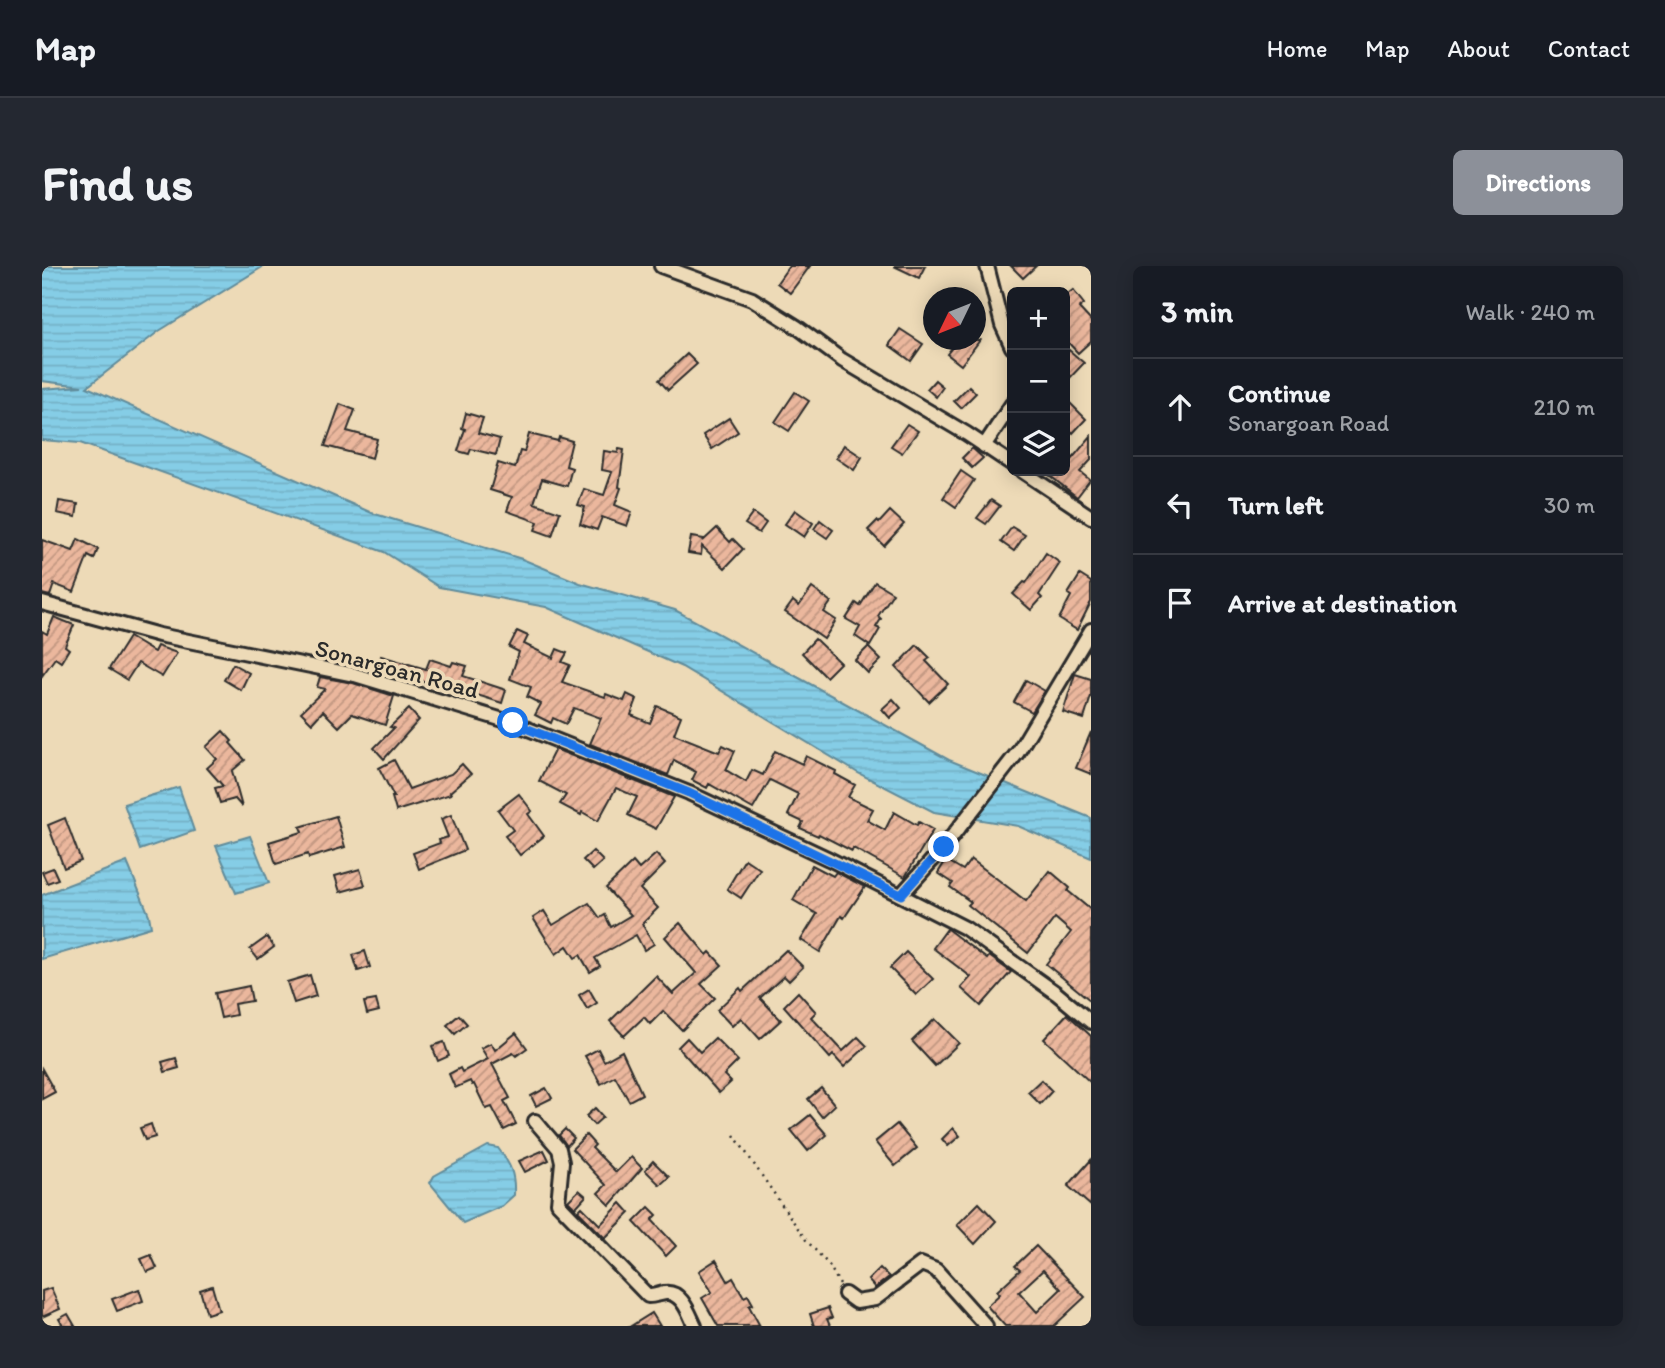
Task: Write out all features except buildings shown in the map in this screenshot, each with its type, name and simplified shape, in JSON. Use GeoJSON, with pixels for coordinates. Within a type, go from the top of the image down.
{"type":"FeatureCollection","features":[{"type":"Feature","properties":{"kind":"street"},"geometry":{"type":"LineString","coordinates":[[661,266],[752,299],[842,360],[1007,461]]}},
{"type":"Feature","properties":{"kind":"street"},"geometry":{"type":"LineString","coordinates":[[988,266],[1007,336]]}},
{"type":"Feature","properties":{"kind":"street"},"geometry":{"type":"LineString","coordinates":[[984,446],[1007,412]]}},
{"type":"Feature","properties":{"kind":"street"},"geometry":{"type":"LineString","coordinates":[[1030,476],[1091,517]]}},
{"type":"Feature","properties":{"kind":"street","name":"Sonargoan Road"},"geometry":{"type":"LineString","coordinates":[[42,603],[159,635],[355,675],[513,723],[689,793],[965,928],[1056,993],[1091,1022]]}},
{"type":"Feature","properties":{"kind":"street"},"geometry":{"type":"LineString","coordinates":[[901,895],[944,847],[1018,752],[1091,630]]}},
{"type":"Feature","properties":{"kind":"street"},"geometry":{"type":"LineString","coordinates":[[535,1121],[559,1149],[562,1182],[558,1203],[648,1296],[663,1293],[679,1296],[695,1326]]}},
{"type":"Feature","properties":{"kind":"street"},"geometry":{"type":"LineString","coordinates":[[845,1294],[856,1302],[875,1298],[921,1264],[936,1270],[986,1326]]}},
{"type":"Feature","properties":{"kind":"path"},"geometry":{"type":"LineString","coordinates":[[734,1135],[806,1240],[829,1265],[845,1294]]}},
{"type":"Feature","properties":{"kind":"water"},"geometry":{"type":"Polygon","coordinates":[[[42,266],[264,266],[159,331],[87,387],[372,513],[522,559],[580,583],[675,610],[949,760],[1091,818],[1091,858],[1018,826],[934,812],[858,773],[682,667],[546,607],[439,587],[384,552],[80,443],[42,440],[42,389],[82,386],[42,381],[42,266]]]}},
{"type":"Feature","properties":{"kind":"water"},"geometry":{"type":"Polygon","coordinates":[[[179,787],[194,831],[140,850],[124,804],[179,787]]]}},
{"type":"Feature","properties":{"kind":"water"},"geometry":{"type":"Polygon","coordinates":[[[250,836],[269,883],[236,893],[216,846],[250,836]]]}},
{"type":"Feature","properties":{"kind":"water"},"geometry":{"type":"Polygon","coordinates":[[[127,862],[149,915],[151,927],[42,959],[42,895],[127,862]]]}},
{"type":"Feature","properties":{"kind":"water"},"geometry":{"type":"Polygon","coordinates":[[[488,1146],[498,1148],[509,1165],[514,1181],[514,1195],[502,1206],[463,1223],[430,1183],[434,1176],[488,1146]]]}},
{"type":"Feature","properties":{"kind":"route"},"geometry":{"type":"LineString","coordinates":[[513,723],[689,793],[901,895],[944,847]]}}]}
